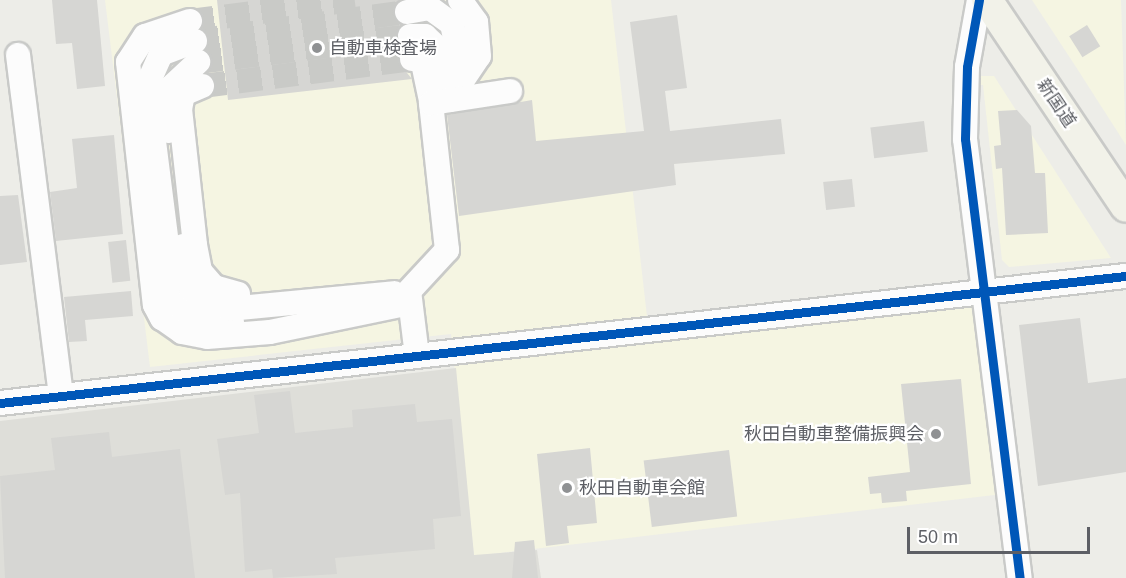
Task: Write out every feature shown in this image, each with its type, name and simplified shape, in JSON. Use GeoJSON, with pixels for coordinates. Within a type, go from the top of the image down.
{"type":"FeatureCollection","features":[{"type":"Feature","properties":{"kind":"main road","name":"新国道"},"geometry":{"type":"LineString","coordinates":[[987,0],[1126,207]]}},
{"type":"Feature","properties":{"kind":"street"},"geometry":{"type":"LineString","coordinates":[[440,101],[479,56],[476,22],[460,0]]}},
{"type":"Feature","properties":{"kind":"street"},"geometry":{"type":"LineString","coordinates":[[979,0],[965,103],[982,291],[1020,578]]}},
{"type":"Feature","properties":{"kind":"street"},"geometry":{"type":"LineString","coordinates":[[407,12],[430,8],[452,24],[459,56],[440,101]]}},
{"type":"Feature","properties":{"kind":"street"},"geometry":{"type":"LineString","coordinates":[[409,297],[229,309],[191,289],[165,102],[181,72],[196,52],[146,36],[128,63],[155,305],[162,318],[182,333],[207,337],[270,332],[409,297],[447,249],[440,101],[442,52],[425,36],[411,47]]}},
{"type":"Feature","properties":{"kind":"street"},"geometry":{"type":"LineString","coordinates":[[18,55],[61,396]]}},
{"type":"Feature","properties":{"kind":"street"},"geometry":{"type":"LineString","coordinates":[[440,101],[510,91]]}},
{"type":"Feature","properties":{"kind":"street"},"geometry":{"type":"LineString","coordinates":[[0,403],[1126,276]]}},
{"type":"Feature","properties":{"kind":"street"},"geometry":{"type":"LineString","coordinates":[[409,297],[417,356]]}},
{"type":"Feature","properties":{"kind":"shaded area"},"geometry":{"type":"Polygon","coordinates":[[[105,0],[611,0],[650,343],[972,305],[981,314],[1003,494],[474,556],[451,334],[150,367],[105,0]]]}},
{"type":"Feature","properties":{"kind":"shaded area"},"geometry":{"type":"Polygon","coordinates":[[[1032,0],[1121,0],[1126,145],[1076,67],[1032,0]]]}},
{"type":"Feature","properties":{"kind":"shaded area"},"geometry":{"type":"Polygon","coordinates":[[[976,76],[994,76],[1111,258],[1009,267],[1002,260],[983,85],[975,85],[976,76]]]}},
{"type":"Feature","properties":{"kind":"shaded area"},"geometry":{"type":"Polygon","coordinates":[[[456,368],[474,555],[537,550],[541,578],[0,578],[0,421],[456,368]]]}},
{"type":"Feature","properties":{"kind":"building"},"geometry":{"type":"Polygon","coordinates":[[[52,0],[97,0],[105,86],[77,89],[72,43],[56,44],[52,0]]]}},
{"type":"Feature","properties":{"kind":"building","name":"自動車検査場"},"geometry":{"type":"Polygon","coordinates":[[[217,0],[400,0],[393,14],[401,25],[396,35],[403,48],[398,62],[412,79],[228,100],[217,0]]]}},
{"type":"Feature","properties":{"kind":"building"},"geometry":{"type":"Polygon","coordinates":[[[677,15],[687,88],[665,91],[670,131],[781,119],[785,154],[674,164],[676,185],[459,216],[447,115],[532,100],[536,141],[644,131],[630,22],[677,15]]]}},
{"type":"Feature","properties":{"kind":"building"},"geometry":{"type":"Polygon","coordinates":[[[1087,25],[1100,46],[1082,57],[1069,36],[1087,25]]]}},
{"type":"Feature","properties":{"kind":"building"},"geometry":{"type":"Polygon","coordinates":[[[1017,110],[1031,126],[1035,173],[1045,173],[1048,233],[1006,235],[1002,168],[996,169],[994,146],[1001,145],[998,111],[1017,110]]]}},
{"type":"Feature","properties":{"kind":"building"},"geometry":{"type":"Polygon","coordinates":[[[924,121],[928,152],[874,158],[870,128],[924,121]]]}},
{"type":"Feature","properties":{"kind":"building"},"geometry":{"type":"Polygon","coordinates":[[[114,135],[123,234],[56,241],[50,192],[77,188],[72,139],[114,135]]]}},
{"type":"Feature","properties":{"kind":"building"},"geometry":{"type":"Polygon","coordinates":[[[852,179],[855,207],[826,210],[823,182],[852,179]]]}},
{"type":"Feature","properties":{"kind":"building"},"geometry":{"type":"Polygon","coordinates":[[[18,195],[27,262],[0,265],[0,196],[18,195]]]}},
{"type":"Feature","properties":{"kind":"building"},"geometry":{"type":"Polygon","coordinates":[[[126,240],[130,281],[112,283],[108,242],[126,240]]]}},
{"type":"Feature","properties":{"kind":"building"},"geometry":{"type":"Polygon","coordinates":[[[131,291],[133,316],[85,320],[87,341],[69,342],[64,297],[131,291]]]}},
{"type":"Feature","properties":{"kind":"building"},"geometry":{"type":"Polygon","coordinates":[[[1080,318],[1088,383],[1126,378],[1126,472],[1038,486],[1019,325],[1080,318]]]}},
{"type":"Feature","properties":{"kind":"building","name":"秋田自動車整備振興会"},"geometry":{"type":"Polygon","coordinates":[[[961,379],[971,484],[906,491],[907,501],[882,503],[881,493],[870,494],[868,477],[910,472],[901,384],[961,379]]]}},
{"type":"Feature","properties":{"kind":"building"},"geometry":{"type":"Polygon","coordinates":[[[290,391],[295,433],[353,427],[352,410],[415,404],[417,422],[452,419],[461,516],[433,519],[435,549],[335,558],[337,574],[273,578],[272,569],[245,572],[240,493],[225,495],[217,439],[259,433],[254,395],[290,391]]]}},
{"type":"Feature","properties":{"kind":"building"},"geometry":{"type":"Polygon","coordinates":[[[109,432],[112,457],[180,449],[195,578],[5,578],[0,476],[55,470],[51,438],[109,432]]]}},
{"type":"Feature","properties":{"kind":"building","name":"秋田自動車会館"},"geometry":{"type":"Polygon","coordinates":[[[590,448],[597,523],[567,526],[569,543],[546,546],[537,454],[590,448]]]}},
{"type":"Feature","properties":{"kind":"building"},"geometry":{"type":"Polygon","coordinates":[[[729,450],[737,517],[652,527],[644,460],[729,450]]]}},
{"type":"Feature","properties":{"kind":"building"},"geometry":{"type":"Polygon","coordinates":[[[534,540],[538,578],[512,578],[515,542],[534,540]]]}},
{"type":"Feature","properties":{"kind":"tunnel"},"geometry":{"type":"LineString","coordinates":[[190,21],[355,0]]}},
{"type":"Feature","properties":{"kind":"tunnel"},"geometry":{"type":"LineString","coordinates":[[195,41],[407,12]]}},
{"type":"Feature","properties":{"kind":"tunnel"},"geometry":{"type":"LineString","coordinates":[[198,62],[410,36]]}},
{"type":"Feature","properties":{"kind":"tunnel"},"geometry":{"type":"LineString","coordinates":[[202,86],[412,59]]}},
{"type":"Feature","properties":{"kind":"cycle path"},"geometry":{"type":"LineString","coordinates":[[979,0],[967,67],[965,139],[1020,578]]}},
{"type":"Feature","properties":{"kind":"cycle path"},"geometry":{"type":"LineString","coordinates":[[0,403],[1126,276]]}},
{"type":"Feature","properties":{"kind":"place","name":"自動車検査場"},"geometry":{"type":"Point","coordinates":[317,48]}},
{"type":"Feature","properties":{"kind":"place","name":"秋田自動車整備振興会"},"geometry":{"type":"Point","coordinates":[936,434]}},
{"type":"Feature","properties":{"kind":"place","name":"秋田自動車会館"},"geometry":{"type":"Point","coordinates":[567,488]}}]}
